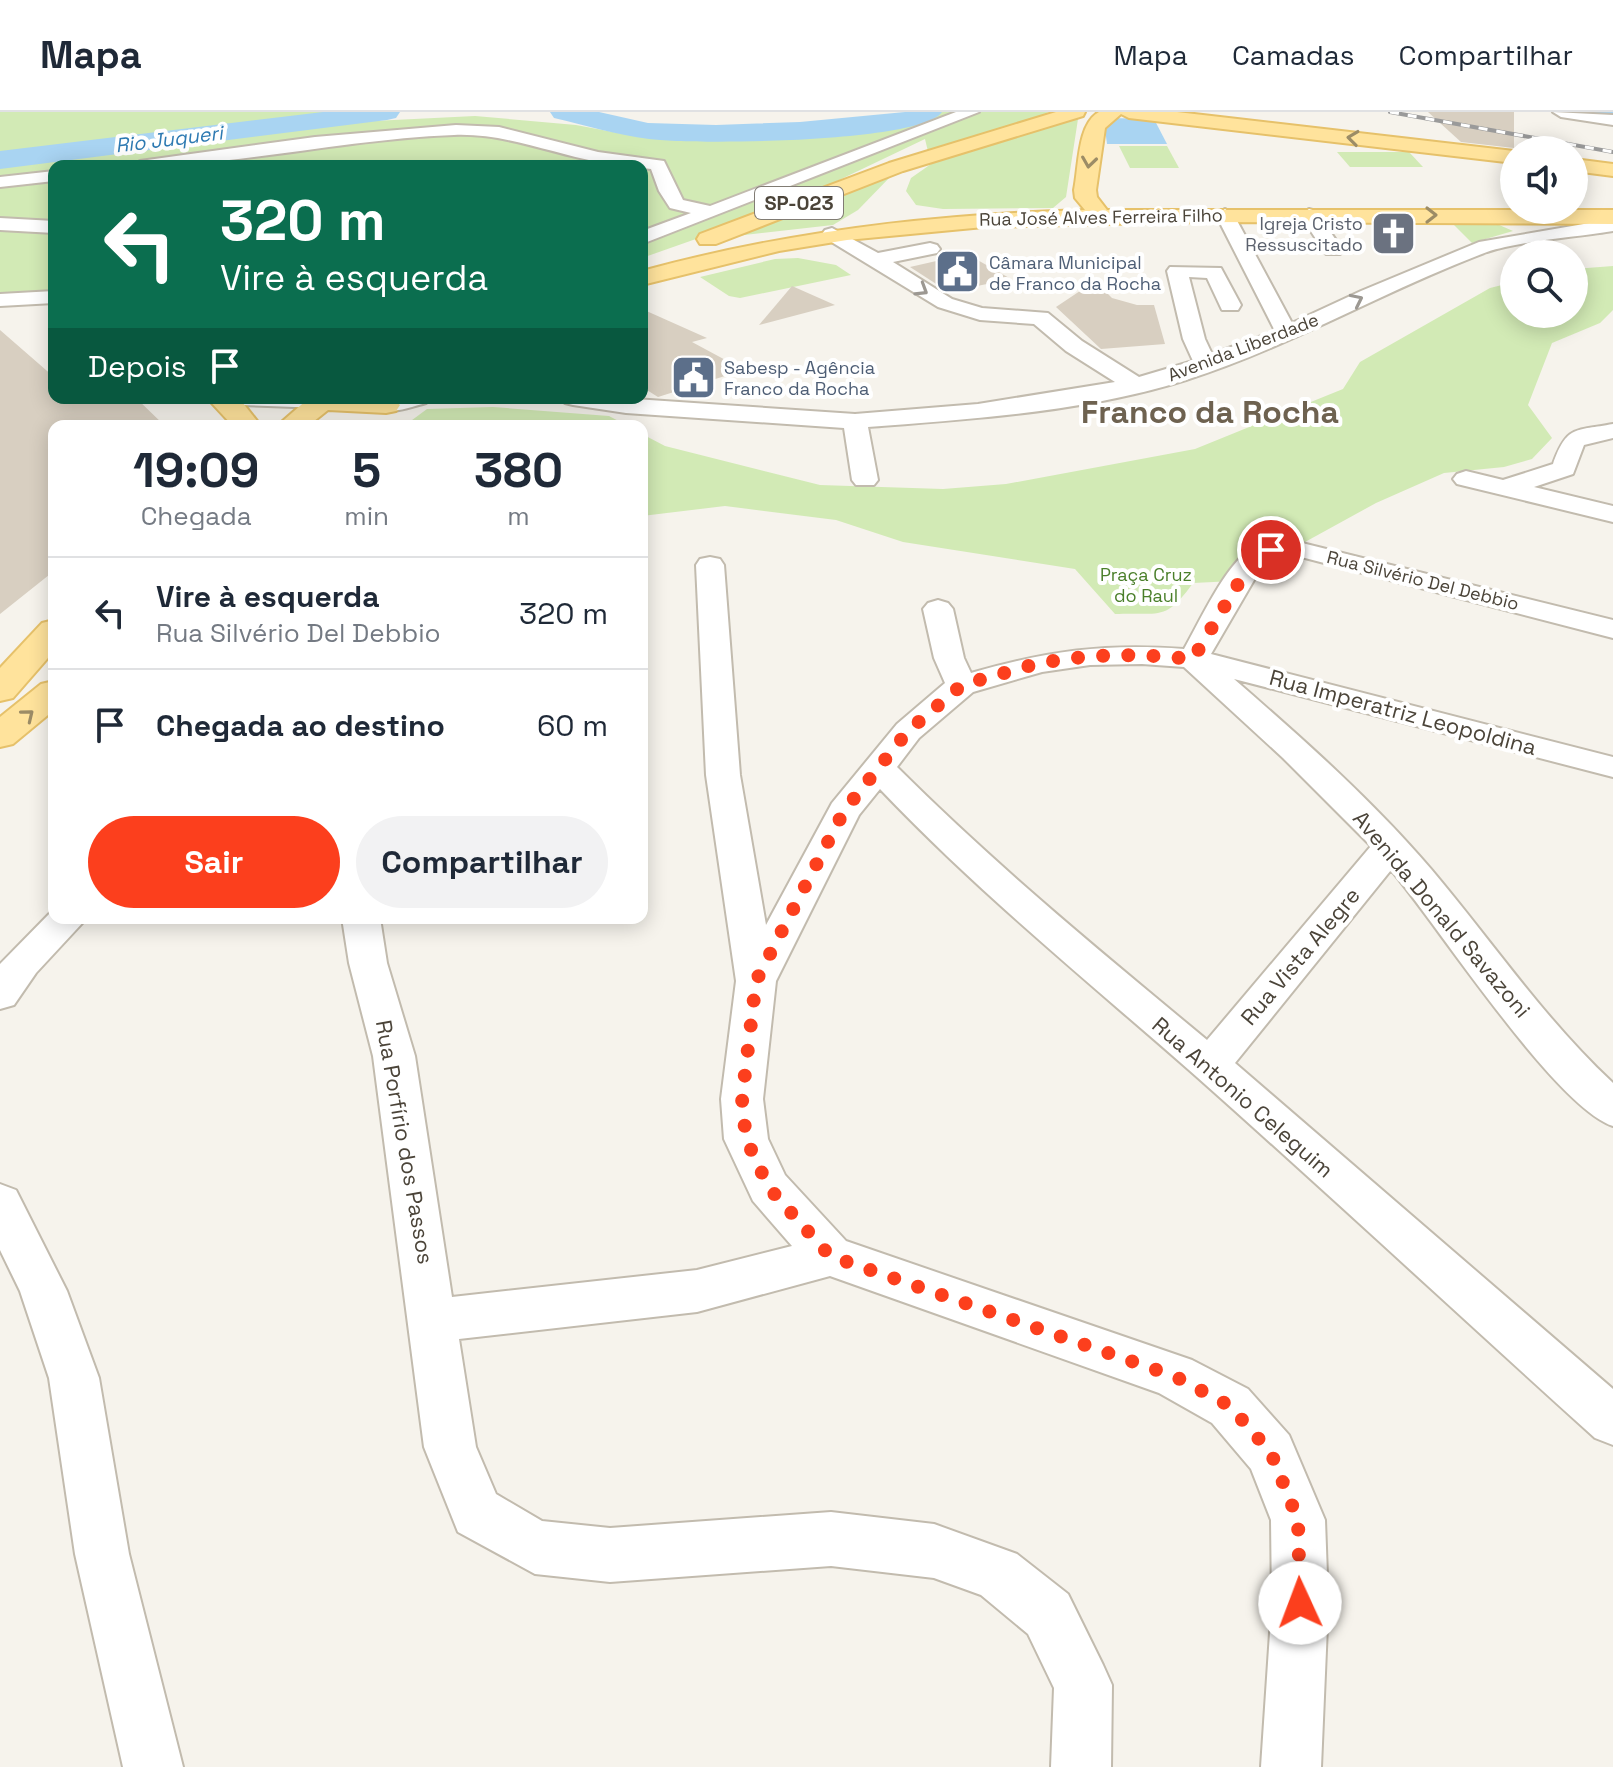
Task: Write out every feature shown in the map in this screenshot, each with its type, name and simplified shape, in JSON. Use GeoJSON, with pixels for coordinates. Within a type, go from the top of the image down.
{"type":"FeatureCollection","features":[{"type":"Feature","properties":{"kind":"main road","name":"SP-023"},"geometry":{"type":"LineString","coordinates":[[648,262],[926,157],[1076,112]]}},
{"type":"Feature","properties":{"kind":"main road"},"geometry":{"type":"LineString","coordinates":[[1101,216],[1086,198],[1085,190],[1095,128],[1113,112]]}},
{"type":"Feature","properties":{"kind":"main road"},"geometry":{"type":"LineString","coordinates":[[1129,112],[1455,145],[1500,154]]}},
{"type":"Feature","properties":{"kind":"main road"},"geometry":{"type":"LineString","coordinates":[[1455,145],[1484,177]]}},
{"type":"Feature","properties":{"kind":"main road","name":"SP-023"},"geometry":{"type":"LineString","coordinates":[[926,157],[893,194],[917,212],[971,220]]}},
{"type":"Feature","properties":{"kind":"main road"},"geometry":{"type":"LineString","coordinates":[[1588,167],[1613,170]]}},
{"type":"Feature","properties":{"kind":"main road","name":"Rua José Alves Ferreira Filho"},"geometry":{"type":"LineString","coordinates":[[648,276],[717,258],[832,234],[971,220],[1500,208]]}},
{"type":"Feature","properties":{"kind":"main road","name":"SP-023"},"geometry":{"type":"LineString","coordinates":[[832,234],[869,209]]}},
{"type":"Feature","properties":{"kind":"main road","name":"Rua José Alves Ferreira Filho"},"geometry":{"type":"LineString","coordinates":[[1588,215],[1613,217]]}},
{"type":"Feature","properties":{"kind":"main road"},"geometry":{"type":"LineString","coordinates":[[682,249],[738,240],[832,234]]}},
{"type":"Feature","properties":{"kind":"main road"},"geometry":{"type":"LineString","coordinates":[[229,404],[243,420]]}},
{"type":"Feature","properties":{"kind":"main road"},"geometry":{"type":"LineString","coordinates":[[298,420],[318,404]]}},
{"type":"Feature","properties":{"kind":"main road"},"geometry":{"type":"LineString","coordinates":[[370,420],[391,404]]}},
{"type":"Feature","properties":{"kind":"main road"},"geometry":{"type":"LineString","coordinates":[[0,690],[45,639]]}},
{"type":"Feature","properties":{"kind":"main road"},"geometry":{"type":"LineString","coordinates":[[0,736],[48,697]]}},
{"type":"Feature","properties":{"kind":"street"},"geometry":{"type":"LineString","coordinates":[[648,236],[971,112]]}},
{"type":"Feature","properties":{"kind":"street"},"geometry":{"type":"LineString","coordinates":[[1561,112],[1613,120]]}},
{"type":"Feature","properties":{"kind":"street"},"geometry":{"type":"LineString","coordinates":[[188,160],[395,134],[484,130],[620,160]]}},
{"type":"Feature","properties":{"kind":"street"},"geometry":{"type":"LineString","coordinates":[[648,164],[658,165],[677,204],[709,211]]}},
{"type":"Feature","properties":{"kind":"street"},"geometry":{"type":"LineString","coordinates":[[0,182],[48,177]]}},
{"type":"Feature","properties":{"kind":"street"},"geometry":{"type":"LineString","coordinates":[[1225,215],[1287,334]]}},
{"type":"Feature","properties":{"kind":"street"},"geometry":{"type":"LineString","coordinates":[[1309,215],[1333,250]]}},
{"type":"Feature","properties":{"kind":"street"},"geometry":{"type":"LineString","coordinates":[[0,224],[48,227]]}},
{"type":"Feature","properties":{"kind":"street","name":"Avenida Liberdade"},"geometry":{"type":"LineString","coordinates":[[613,404],[855,421],[978,411],[1136,385],[1177,375],[1287,334],[1469,252],[1514,240],[1613,225]]}},
{"type":"Feature","properties":{"kind":"street"},"geometry":{"type":"LineString","coordinates":[[832,234],[925,292],[956,307],[980,314],[1024,314],[1040,318],[1074,346],[1136,385]]}},
{"type":"Feature","properties":{"kind":"street"},"geometry":{"type":"LineString","coordinates":[[875,260],[930,249]]}},
{"type":"Feature","properties":{"kind":"street"},"geometry":{"type":"LineString","coordinates":[[1205,363],[1194,339],[1177,271],[1214,272],[1230,305]]}},
{"type":"Feature","properties":{"kind":"street"},"geometry":{"type":"LineString","coordinates":[[0,300],[48,297]]}},
{"type":"Feature","properties":{"kind":"street"},"geometry":{"type":"LineString","coordinates":[[855,421],[865,480]]}},
{"type":"Feature","properties":{"kind":"street"},"geometry":{"type":"LineString","coordinates":[[1505,488],[1564,469],[1573,442],[1578,438],[1613,431]]}},
{"type":"Feature","properties":{"kind":"street"},"geometry":{"type":"LineString","coordinates":[[1466,479],[1613,514]]}},
{"type":"Feature","properties":{"kind":"street","name":"Rua Silvério Del Debbio"},"geometry":{"type":"LineString","coordinates":[[1193,659],[1253,559],[1281,548],[1306,550],[1613,629]]}},
{"type":"Feature","properties":{"kind":"street"},"geometry":{"type":"LineString","coordinates":[[710,565],[723,775],[756,981],[742,1099],[746,1139],[769,1188],[830,1256],[1174,1376],[1230,1406],[1271,1453],[1298,1520],[1300,1603],[1291,1767]]}},
{"type":"Feature","properties":{"kind":"street"},"geometry":{"type":"LineString","coordinates":[[756,981],[844,811],[908,731],[962,685],[949,658],[938,609]]}},
{"type":"Feature","properties":{"kind":"street"},"geometry":{"type":"LineString","coordinates":[[0,672],[45,639]]}},
{"type":"Feature","properties":{"kind":"street","name":"Rua Imperatriz Leopoldina"},"geometry":{"type":"LineString","coordinates":[[962,685],[1039,663],[1090,656],[1142,655],[1193,659],[1613,767]]}},
{"type":"Feature","properties":{"kind":"street","name":"Avenida Donald Savazoni"},"geometry":{"type":"LineString","coordinates":[[1193,659],[1299,752],[1391,846],[1545,1038],[1591,1090],[1613,1109]]}},
{"type":"Feature","properties":{"kind":"street","name":"Rua Antonio Celeguim"},"geometry":{"type":"LineString","coordinates":[[878,767],[952,843],[1035,918],[1210,1065],[1613,1421]]}},
{"type":"Feature","properties":{"kind":"street","name":"Rua Vista Alegre"},"geometry":{"type":"LineString","coordinates":[[1210,1065],[1391,846]]}},
{"type":"Feature","properties":{"kind":"street"},"geometry":{"type":"LineString","coordinates":[[0,995],[45,938],[61,924]]}},
{"type":"Feature","properties":{"kind":"street","name":"Rua Porfírio dos Passos"},"geometry":{"type":"LineString","coordinates":[[362,924],[368,963],[394,1056],[450,1447],[477,1513],[535,1547],[610,1555],[831,1539],[934,1551],[998,1573],[1048,1614],[1083,1685],[1081,1767]]}},
{"type":"Feature","properties":{"kind":"street"},"geometry":{"type":"LineString","coordinates":[[0,1203],[43,1291],[74,1378],[102,1554],[153,1767]]}},
{"type":"Feature","properties":{"kind":"street"},"geometry":{"type":"LineString","coordinates":[[434,1320],[697,1291],[830,1256]]}},
{"type":"Feature","properties":{"kind":"green space"},"geometry":{"type":"Polygon","coordinates":[[[0,112],[361,112],[56,153],[0,157],[0,112]]]}},
{"type":"Feature","properties":{"kind":"green space"},"geometry":{"type":"Polygon","coordinates":[[[919,112],[1046,112],[1078,119],[1066,197],[1053,208],[943,209],[916,205],[906,191],[911,178],[931,164],[925,139],[770,213],[648,256],[648,160],[56,160],[244,133],[353,122],[475,116],[576,125],[629,135],[708,139],[845,130],[919,112]]]}},
{"type":"Feature","properties":{"kind":"green space"},"geometry":{"type":"Polygon","coordinates":[[[1119,146],[1167,146],[1179,168],[1130,168],[1119,146]]]}},
{"type":"Feature","properties":{"kind":"green space"},"geometry":{"type":"Polygon","coordinates":[[[1337,152],[1409,152],[1423,167],[1350,167],[1337,152]]]}},
{"type":"Feature","properties":{"kind":"green space"},"geometry":{"type":"Polygon","coordinates":[[[48,161],[48,290],[0,293],[0,168],[48,161]]]}},
{"type":"Feature","properties":{"kind":"green space"},"geometry":{"type":"Polygon","coordinates":[[[893,174],[858,210],[833,225],[727,237],[893,174]]]}},
{"type":"Feature","properties":{"kind":"green space"},"geometry":{"type":"Polygon","coordinates":[[[1452,223],[1497,224],[1513,231],[1472,243],[1452,223]]]}},
{"type":"Feature","properties":{"kind":"green space"},"geometry":{"type":"Polygon","coordinates":[[[798,258],[836,265],[851,275],[740,298],[729,296],[700,277],[775,259],[798,258]]]}},
{"type":"Feature","properties":{"kind":"green space"},"geometry":{"type":"Polygon","coordinates":[[[1613,266],[1613,310],[1600,323],[1588,328],[1588,268],[1613,266]]]}},
{"type":"Feature","properties":{"kind":"green space","name":"Praça Cruz do Raul"},"geometry":{"type":"Polygon","coordinates":[[[1500,286],[1500,328],[1588,328],[1552,343],[1528,405],[1552,438],[1532,459],[1504,467],[1444,473],[1376,503],[1234,581],[1193,583],[1175,604],[1161,612],[1115,614],[1075,569],[903,542],[836,520],[725,506],[648,515],[648,437],[665,446],[820,485],[943,489],[1006,484],[1195,449],[1343,389],[1360,362],[1490,288],[1500,286]]]}},
{"type":"Feature","properties":{"kind":"green space"},"geometry":{"type":"Polygon","coordinates":[[[493,407],[609,416],[617,420],[412,420],[427,409],[493,407]]]}},
{"type":"Feature","properties":{"kind":"water"},"geometry":{"type":"Polygon","coordinates":[[[1110,118],[1154,119],[1167,144],[1107,144],[1105,129],[1110,118]]]}},
{"type":"Feature","properties":{"kind":"building"},"geometry":{"type":"Polygon","coordinates":[[[1428,112],[1514,112],[1514,136],[1500,136],[1500,146],[1461,142],[1428,112]]]}},
{"type":"Feature","properties":{"kind":"building","name":"Câmara Municipal de Franco da Rocha"},"geometry":{"type":"Polygon","coordinates":[[[967,254],[1011,279],[953,291],[944,289],[910,267],[967,254]]]}},
{"type":"Feature","properties":{"kind":"building"},"geometry":{"type":"Polygon","coordinates":[[[1095,281],[1112,298],[1137,305],[1154,305],[1165,344],[1101,349],[1056,307],[1095,281]]]}},
{"type":"Feature","properties":{"kind":"building"},"geometry":{"type":"Polygon","coordinates":[[[792,286],[835,305],[759,325],[792,286]]]}},
{"type":"Feature","properties":{"kind":"building"},"geometry":{"type":"Polygon","coordinates":[[[648,312],[707,338],[692,342],[744,370],[658,397],[648,391],[648,312]]]}},
{"type":"Feature","properties":{"kind":"building"},"geometry":{"type":"Polygon","coordinates":[[[0,330],[48,372],[48,404],[142,404],[159,420],[48,420],[48,576],[0,614],[0,330]]]}},
{"type":"Feature","properties":{"kind":"waterway","name":"Rio Juqueri"},"geometry":{"type":"LineString","coordinates":[[0,160],[387,112]]}},
{"type":"Feature","properties":{"kind":"waterway","name":"Rio Juqueri"},"geometry":{"type":"LineString","coordinates":[[563,112],[648,131],[682,133],[844,128],[912,119],[929,112]]}},
{"type":"Feature","properties":{"kind":"waterway"},"geometry":{"type":"LineString","coordinates":[[1583,112],[1613,117]]}},
{"type":"Feature","properties":{"kind":"railway"},"geometry":{"type":"LineString","coordinates":[[1390,112],[1613,152]]}},
{"type":"Feature","properties":{"kind":"place","name":"Igreja Cristo Ressuscitado"},"geometry":{"type":"Point","coordinates":[1394,233]}},
{"type":"Feature","properties":{"kind":"place","name":"Câmara Municipal de Franco da Rocha"},"geometry":{"type":"Point","coordinates":[958,272]}},
{"type":"Feature","properties":{"kind":"place","name":"Sabesp - Agência Franco da Rocha"},"geometry":{"type":"Point","coordinates":[693,377]}},
{"type":"Feature","properties":{"kind":"district","name":"Franco da Rocha"},"geometry":{"type":"Point","coordinates":[1210,412]}},
{"type":"Feature","properties":{"kind":"route"},"geometry":{"type":"LineString","coordinates":[[1271,550],[1253,559],[1193,659],[1142,655],[1090,656],[1039,663],[962,685],[908,731],[844,811],[756,981],[742,1099],[746,1139],[769,1188],[830,1256],[1174,1376],[1230,1406],[1271,1453],[1298,1520],[1300,1603]]}}]}
